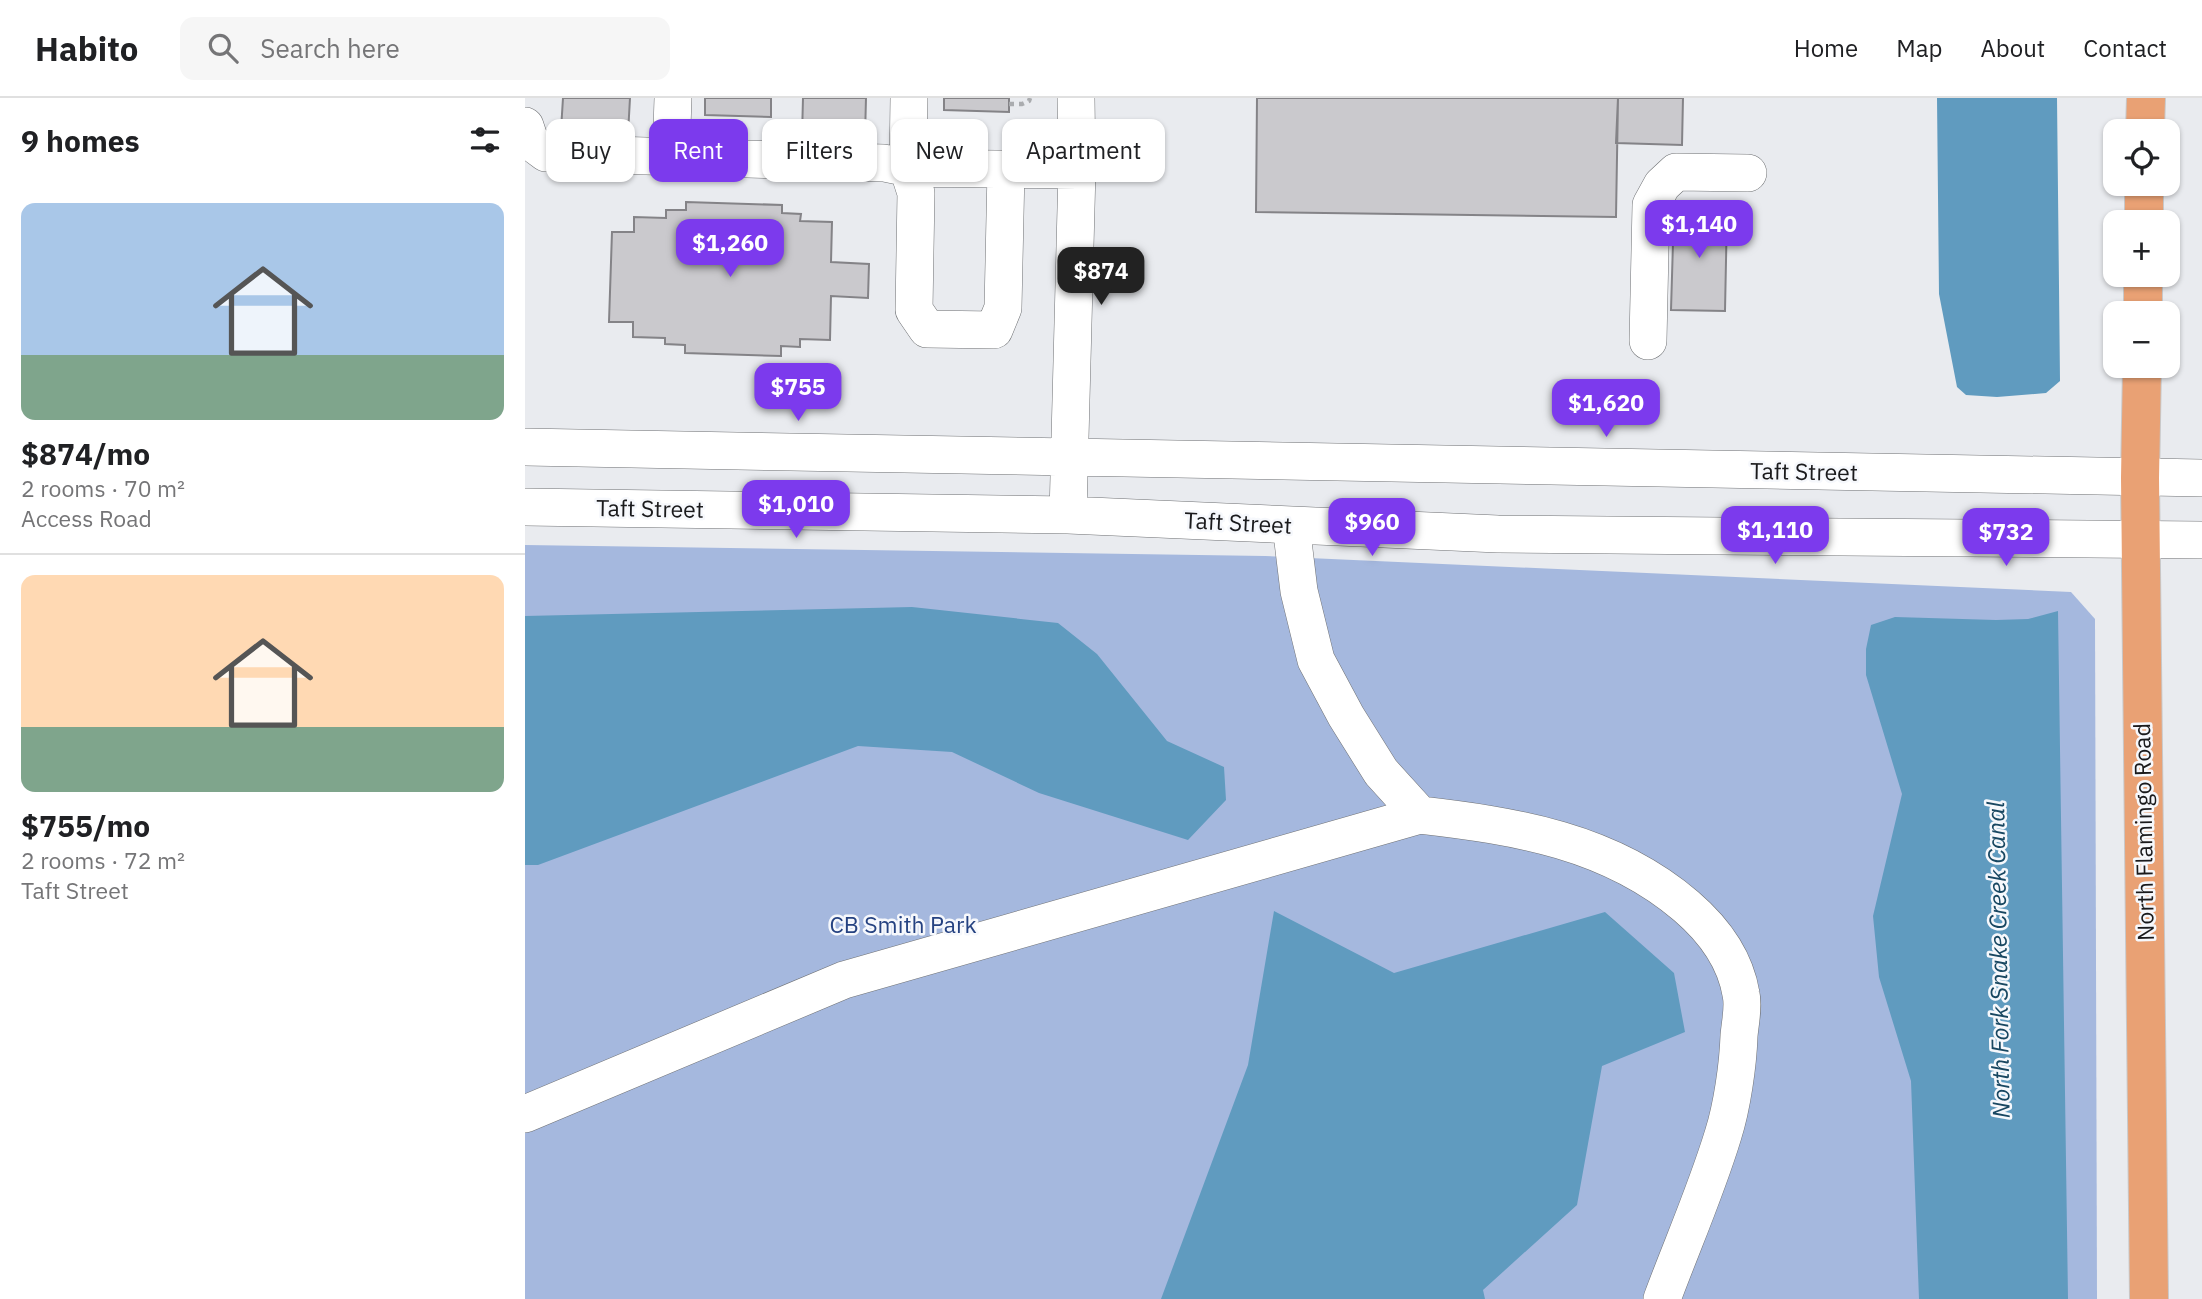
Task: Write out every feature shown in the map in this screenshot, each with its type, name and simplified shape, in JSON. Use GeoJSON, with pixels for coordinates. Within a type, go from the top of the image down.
{"type":"FeatureCollection","features":[{"type":"Feature","properties":{"kind":"highway"},"geometry":{"type":"LineString","coordinates":[[2145,119],[2146,98]]}},
{"type":"Feature","properties":{"kind":"highway","name":"North Flamingo Road"},"geometry":{"type":"LineString","coordinates":[[2142,378],[2140,478],[2149,1299]]}},
{"type":"Feature","properties":{"kind":"street"},"geometry":{"type":"LineString","coordinates":[[525,110],[526,98]]}},
{"type":"Feature","properties":{"kind":"street"},"geometry":{"type":"LineString","coordinates":[[673,98],[673,119]]}},
{"type":"Feature","properties":{"kind":"street"},"geometry":{"type":"LineString","coordinates":[[909,98],[909,119]]}},
{"type":"Feature","properties":{"kind":"street"},"geometry":{"type":"LineString","coordinates":[[1076,98],[1076,119]]}},
{"type":"Feature","properties":{"kind":"street"},"geometry":{"type":"LineString","coordinates":[[525,126],[530,141],[546,153],[649,150]]}},
{"type":"Feature","properties":{"kind":"street"},"geometry":{"type":"LineString","coordinates":[[748,154],[884,163],[891,161]]}},
{"type":"Feature","properties":{"kind":"street"},"geometry":{"type":"LineString","coordinates":[[1648,341],[1651,205],[1676,172],[1748,173]]}},
{"type":"Feature","properties":{"kind":"street"},"geometry":{"type":"LineString","coordinates":[[914,182],[916,193],[913,310],[927,329],[994,330],[1003,308],[1006,182]]}},
{"type":"Feature","properties":{"kind":"street"},"geometry":{"type":"LineString","coordinates":[[1068,515],[1077,182]]}},
{"type":"Feature","properties":{"kind":"street","name":"Taft Street"},"geometry":{"type":"LineString","coordinates":[[525,447],[2202,478]]}},
{"type":"Feature","properties":{"kind":"street","name":"Taft Street"},"geometry":{"type":"LineString","coordinates":[[525,507],[1068,515],[1498,534],[2202,540]]}},
{"type":"Feature","properties":{"kind":"street"},"geometry":{"type":"LineString","coordinates":[[1291,525],[1299,591],[1316,660],[1346,716],[1381,772],[1420,815]]}},
{"type":"Feature","properties":{"kind":"street"},"geometry":{"type":"LineString","coordinates":[[525,1114],[844,980],[1420,815],[1478,821],[1529,831],[1599,852],[1663,886],[1701,919],[1730,956],[1742,996],[1738,1052],[1724,1133],[1662,1299]]}},
{"type":"Feature","properties":{"kind":"path"},"geometry":{"type":"LineString","coordinates":[[1009,104],[1022,104],[1030,98]]}},
{"type":"Feature","properties":{"kind":"green space","name":"CB Smith Park"},"geometry":{"type":"Polygon","coordinates":[[[525,545],[1265,556],[2071,592],[2095,619],[2097,1299],[525,1299],[525,545]]]}},
{"type":"Feature","properties":{"kind":"water"},"geometry":{"type":"Polygon","coordinates":[[[1937,98],[2057,98],[2060,381],[2046,393],[1997,397],[1966,395],[1957,387],[1939,294],[1937,98]]]}},
{"type":"Feature","properties":{"kind":"water"},"geometry":{"type":"Polygon","coordinates":[[[912,607],[1058,623],[1097,654],[1167,741],[1224,767],[1226,800],[1188,840],[1039,793],[952,752],[858,746],[538,865],[525,865],[525,616],[912,607]]]}},
{"type":"Feature","properties":{"kind":"water","name":"North Fork Snake Creek Canal"},"geometry":{"type":"Polygon","coordinates":[[[2058,611],[2068,1299],[1919,1299],[1911,1081],[1879,977],[1873,916],[1902,794],[1866,675],[1866,649],[1871,625],[1895,617],[2028,619],[2058,611]]]}},
{"type":"Feature","properties":{"kind":"water"},"geometry":{"type":"Polygon","coordinates":[[[1274,911],[1394,973],[1605,912],[1674,973],[1685,1032],[1602,1066],[1577,1205],[1483,1290],[1485,1299],[1161,1299],[1248,1065],[1274,911]]]}},
{"type":"Feature","properties":{"kind":"building"},"geometry":{"type":"Polygon","coordinates":[[[563,98],[630,98],[629,119],[562,119],[563,98]]]}},
{"type":"Feature","properties":{"kind":"building"},"geometry":{"type":"Polygon","coordinates":[[[705,98],[771,98],[771,117],[705,115],[705,98]]]}},
{"type":"Feature","properties":{"kind":"building"},"geometry":{"type":"Polygon","coordinates":[[[803,98],[866,98],[865,119],[802,119],[803,98]]]}},
{"type":"Feature","properties":{"kind":"building"},"geometry":{"type":"Polygon","coordinates":[[[944,98],[1009,98],[1009,112],[944,110],[944,98]]]}},
{"type":"Feature","properties":{"kind":"building"},"geometry":{"type":"Polygon","coordinates":[[[1257,98],[1618,98],[1616,217],[1256,212],[1257,98]]]}},
{"type":"Feature","properties":{"kind":"building"},"geometry":{"type":"Polygon","coordinates":[[[1618,98],[1683,98],[1682,145],[1616,143],[1618,98]]]}},
{"type":"Feature","properties":{"kind":"building"},"geometry":{"type":"Polygon","coordinates":[[[686,202],[782,205],[782,213],[801,214],[800,221],[832,222],[831,262],[869,264],[868,298],[831,296],[830,340],[800,339],[800,347],[781,346],[781,356],[685,353],[685,345],[665,344],[665,338],[633,337],[633,322],[609,322],[612,232],[634,232],[634,217],[666,218],[666,210],[686,210],[686,202]]]}},
{"type":"Feature","properties":{"kind":"building"},"geometry":{"type":"Polygon","coordinates":[[[1674,209],[1727,211],[1725,311],[1671,310],[1674,209]]]}}]}
